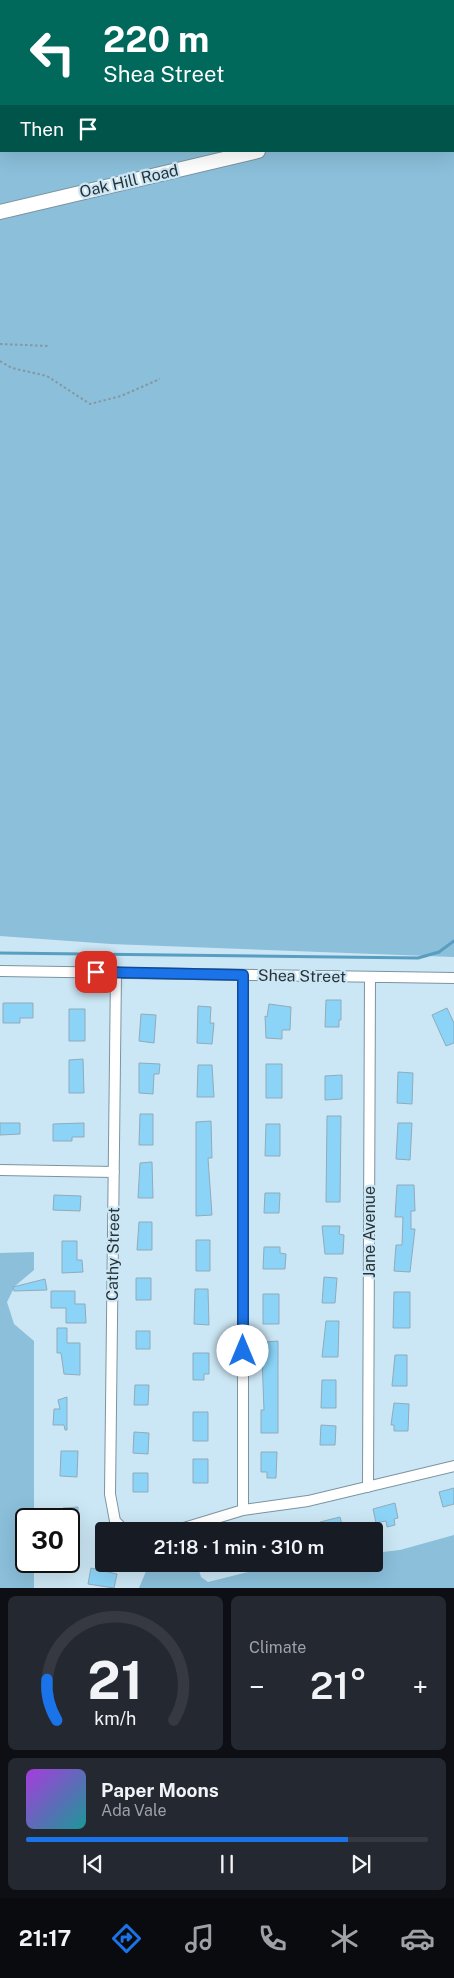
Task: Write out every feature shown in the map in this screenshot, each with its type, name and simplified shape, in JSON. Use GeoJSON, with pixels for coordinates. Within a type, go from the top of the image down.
{"type":"FeatureCollection","features":[{"type":"Feature","properties":{"kind":"street","name":"Oak Hill Road"},"geometry":{"type":"LineString","coordinates":[[0,212],[254,152]]}},
{"type":"Feature","properties":{"kind":"street","name":"Shea Street"},"geometry":{"type":"LineString","coordinates":[[0,971],[454,978]]}},
{"type":"Feature","properties":{"kind":"street","name":"Cathy Street"},"geometry":{"type":"LineString","coordinates":[[116,972],[110,1500],[116,1522]]}},
{"type":"Feature","properties":{"kind":"street"},"geometry":{"type":"LineString","coordinates":[[243,975],[243,1510]]}},
{"type":"Feature","properties":{"kind":"street","name":"Jane Avenue"},"geometry":{"type":"LineString","coordinates":[[368,1487],[370,977]]}},
{"type":"Feature","properties":{"kind":"street"},"geometry":{"type":"LineString","coordinates":[[0,1170],[114,1172]]}},
{"type":"Feature","properties":{"kind":"street"},"geometry":{"type":"LineString","coordinates":[[204,1522],[243,1510],[308,1502],[454,1466]]}},
{"type":"Feature","properties":{"kind":"path"},"geometry":{"type":"LineString","coordinates":[[0,344],[49,346]]}},
{"type":"Feature","properties":{"kind":"path"},"geometry":{"type":"LineString","coordinates":[[0,361],[12,368],[47,376],[90,404],[121,396],[160,379]]}},
{"type":"Feature","properties":{"kind":"shaded area"},"geometry":{"type":"Polygon","coordinates":[[[0,152],[454,152],[454,957],[111,944],[0,936],[0,152]]]}},
{"type":"Feature","properties":{"kind":"shaded area"},"geometry":{"type":"Polygon","coordinates":[[[34,1252],[34,1270],[15,1286],[7,1302],[14,1324],[34,1341],[34,1508],[15,1508],[15,1573],[34,1573],[34,1588],[0,1588],[0,1253],[34,1252]]]}},
{"type":"Feature","properties":{"kind":"shaded area"},"geometry":{"type":"Polygon","coordinates":[[[454,1535],[454,1588],[139,1588],[146,1572],[199,1572],[201,1577],[208,1582],[248,1572],[383,1572],[383,1552],[400,1550],[454,1535]]]}},
{"type":"Feature","properties":{"kind":"building"},"geometry":{"type":"Polygon","coordinates":[[[326,1000],[341,1000],[339,1027],[325,1027],[326,1000]]]}},
{"type":"Feature","properties":{"kind":"building"},"geometry":{"type":"Polygon","coordinates":[[[3,1003],[33,1003],[33,1018],[20,1018],[20,1023],[3,1023],[3,1003]]]}},
{"type":"Feature","properties":{"kind":"building"},"geometry":{"type":"Polygon","coordinates":[[[269,1004],[291,1007],[290,1030],[282,1030],[282,1039],[266,1038],[265,1016],[267,1017],[269,1004]]]}},
{"type":"Feature","properties":{"kind":"building"},"geometry":{"type":"Polygon","coordinates":[[[198,1006],[211,1007],[210,1023],[214,1023],[212,1044],[197,1043],[198,1006]]]}},
{"type":"Feature","properties":{"kind":"building"},"geometry":{"type":"Polygon","coordinates":[[[447,1008],[454,1023],[454,1043],[446,1046],[432,1015],[447,1008]]]}},
{"type":"Feature","properties":{"kind":"building"},"geometry":{"type":"Polygon","coordinates":[[[69,1009],[85,1009],[85,1041],[69,1041],[69,1009]]]}},
{"type":"Feature","properties":{"kind":"building"},"geometry":{"type":"Polygon","coordinates":[[[141,1014],[156,1015],[154,1043],[139,1041],[141,1014]]]}},
{"type":"Feature","properties":{"kind":"building"},"geometry":{"type":"Polygon","coordinates":[[[83,1059],[84,1093],[69,1093],[69,1060],[83,1059]]]}},
{"type":"Feature","properties":{"kind":"building"},"geometry":{"type":"Polygon","coordinates":[[[139,1063],[160,1064],[159,1074],[154,1074],[153,1094],[139,1093],[139,1063]]]}},
{"type":"Feature","properties":{"kind":"building"},"geometry":{"type":"Polygon","coordinates":[[[266,1064],[282,1064],[282,1098],[266,1098],[266,1064]]]}},
{"type":"Feature","properties":{"kind":"building"},"geometry":{"type":"Polygon","coordinates":[[[198,1065],[212,1065],[214,1097],[197,1097],[198,1065]]]}},
{"type":"Feature","properties":{"kind":"building"},"geometry":{"type":"Polygon","coordinates":[[[398,1072],[413,1073],[412,1104],[397,1103],[398,1072]]]}},
{"type":"Feature","properties":{"kind":"building"},"geometry":{"type":"Polygon","coordinates":[[[342,1075],[342,1099],[325,1100],[325,1076],[342,1075]]]}},
{"type":"Feature","properties":{"kind":"building"},"geometry":{"type":"Polygon","coordinates":[[[140,1114],[153,1114],[153,1145],[139,1145],[140,1114]]]}},
{"type":"Feature","properties":{"kind":"building"},"geometry":{"type":"Polygon","coordinates":[[[327,1116],[341,1116],[340,1202],[326,1202],[327,1116]]]}},
{"type":"Feature","properties":{"kind":"building"},"geometry":{"type":"Polygon","coordinates":[[[211,1121],[212,1158],[208,1158],[212,1215],[196,1216],[196,1122],[211,1121]]]}},
{"type":"Feature","properties":{"kind":"building"},"geometry":{"type":"Polygon","coordinates":[[[0,1123],[20,1123],[20,1134],[0,1135],[0,1123]]]}},
{"type":"Feature","properties":{"kind":"building"},"geometry":{"type":"Polygon","coordinates":[[[84,1123],[84,1137],[72,1137],[72,1141],[53,1141],[53,1124],[84,1123]]]}},
{"type":"Feature","properties":{"kind":"building"},"geometry":{"type":"Polygon","coordinates":[[[398,1123],[412,1123],[410,1160],[396,1159],[398,1123]]]}},
{"type":"Feature","properties":{"kind":"building"},"geometry":{"type":"Polygon","coordinates":[[[266,1124],[280,1124],[280,1156],[265,1156],[266,1124]]]}},
{"type":"Feature","properties":{"kind":"building"},"geometry":{"type":"Polygon","coordinates":[[[152,1162],[153,1198],[138,1198],[140,1163],[152,1162]]]}},
{"type":"Feature","properties":{"kind":"building"},"geometry":{"type":"Polygon","coordinates":[[[397,1185],[414,1185],[415,1211],[411,1211],[411,1229],[415,1229],[410,1272],[394,1271],[396,1245],[402,1245],[403,1217],[395,1217],[397,1185]]]}},
{"type":"Feature","properties":{"kind":"building"},"geometry":{"type":"Polygon","coordinates":[[[265,1193],[280,1193],[279,1213],[264,1213],[265,1193]]]}},
{"type":"Feature","properties":{"kind":"building"},"geometry":{"type":"Polygon","coordinates":[[[54,1195],[81,1196],[80,1211],[53,1210],[54,1195]]]}},
{"type":"Feature","properties":{"kind":"building"},"geometry":{"type":"Polygon","coordinates":[[[139,1222],[152,1222],[152,1250],[137,1250],[139,1222]]]}},
{"type":"Feature","properties":{"kind":"building"},"geometry":{"type":"Polygon","coordinates":[[[322,1226],[340,1226],[339,1234],[344,1235],[343,1254],[325,1254],[322,1226]]]}},
{"type":"Feature","properties":{"kind":"building"},"geometry":{"type":"Polygon","coordinates":[[[196,1240],[210,1240],[210,1271],[196,1271],[196,1240]]]}},
{"type":"Feature","properties":{"kind":"building"},"geometry":{"type":"Polygon","coordinates":[[[62,1241],[77,1241],[77,1260],[82,1260],[83,1272],[62,1273],[62,1241]]]}},
{"type":"Feature","properties":{"kind":"building"},"geometry":{"type":"Polygon","coordinates":[[[264,1247],[280,1247],[280,1253],[286,1254],[285,1269],[263,1269],[264,1247]]]}},
{"type":"Feature","properties":{"kind":"building"},"geometry":{"type":"Polygon","coordinates":[[[324,1277],[337,1278],[335,1303],[322,1303],[324,1277]]]}},
{"type":"Feature","properties":{"kind":"building"},"geometry":{"type":"Polygon","coordinates":[[[136,1278],[151,1278],[151,1300],[136,1300],[136,1278]]]}},
{"type":"Feature","properties":{"kind":"building"},"geometry":{"type":"Polygon","coordinates":[[[45,1279],[47,1290],[14,1291],[13,1287],[45,1279]]]}},
{"type":"Feature","properties":{"kind":"building"},"geometry":{"type":"Polygon","coordinates":[[[195,1289],[208,1289],[209,1325],[194,1324],[195,1289]]]}},
{"type":"Feature","properties":{"kind":"building"},"geometry":{"type":"Polygon","coordinates":[[[51,1291],[75,1291],[75,1304],[85,1304],[86,1323],[66,1323],[66,1308],[51,1308],[51,1291]]]}},
{"type":"Feature","properties":{"kind":"building"},"geometry":{"type":"Polygon","coordinates":[[[394,1292],[410,1292],[410,1328],[393,1328],[394,1292]]]}},
{"type":"Feature","properties":{"kind":"building"},"geometry":{"type":"Polygon","coordinates":[[[263,1294],[279,1294],[279,1324],[263,1324],[263,1294]]]}},
{"type":"Feature","properties":{"kind":"building"},"geometry":{"type":"Polygon","coordinates":[[[326,1321],[339,1321],[338,1357],[322,1357],[326,1321]]]}},
{"type":"Feature","properties":{"kind":"building"},"geometry":{"type":"Polygon","coordinates":[[[57,1328],[67,1328],[67,1343],[80,1343],[80,1375],[64,1374],[61,1353],[57,1353],[57,1328]]]}},
{"type":"Feature","properties":{"kind":"building"},"geometry":{"type":"Polygon","coordinates":[[[136,1331],[150,1331],[150,1349],[136,1349],[136,1331]]]}},
{"type":"Feature","properties":{"kind":"building"},"geometry":{"type":"Polygon","coordinates":[[[278,1341],[278,1433],[261,1433],[261,1410],[264,1410],[262,1358],[266,1358],[265,1342],[278,1341]]]}},
{"type":"Feature","properties":{"kind":"building"},"geometry":{"type":"Polygon","coordinates":[[[193,1353],[209,1353],[209,1374],[204,1374],[204,1380],[193,1380],[193,1353]]]}},
{"type":"Feature","properties":{"kind":"building"},"geometry":{"type":"Polygon","coordinates":[[[395,1355],[407,1355],[407,1386],[392,1386],[395,1355]]]}},
{"type":"Feature","properties":{"kind":"building"},"geometry":{"type":"Polygon","coordinates":[[[322,1380],[336,1380],[336,1408],[321,1408],[322,1380]]]}},
{"type":"Feature","properties":{"kind":"building"},"geometry":{"type":"Polygon","coordinates":[[[135,1385],[149,1385],[148,1405],[134,1405],[135,1385]]]}},
{"type":"Feature","properties":{"kind":"building"},"geometry":{"type":"Polygon","coordinates":[[[67,1397],[67,1430],[65,1430],[64,1425],[53,1425],[54,1409],[60,1409],[58,1400],[67,1397]]]}},
{"type":"Feature","properties":{"kind":"building"},"geometry":{"type":"Polygon","coordinates":[[[394,1403],[409,1404],[408,1431],[394,1431],[394,1425],[391,1425],[394,1403]]]}},
{"type":"Feature","properties":{"kind":"building"},"geometry":{"type":"Polygon","coordinates":[[[193,1412],[208,1412],[208,1441],[193,1441],[193,1412]]]}},
{"type":"Feature","properties":{"kind":"building"},"geometry":{"type":"Polygon","coordinates":[[[321,1425],[336,1426],[335,1445],[320,1445],[321,1425]]]}},
{"type":"Feature","properties":{"kind":"building"},"geometry":{"type":"Polygon","coordinates":[[[134,1432],[149,1433],[148,1454],[133,1453],[134,1432]]]}},
{"type":"Feature","properties":{"kind":"building"},"geometry":{"type":"Polygon","coordinates":[[[61,1451],[78,1451],[77,1477],[60,1476],[61,1451]]]}},
{"type":"Feature","properties":{"kind":"building"},"geometry":{"type":"Polygon","coordinates":[[[261,1452],[277,1452],[276,1478],[267,1478],[267,1472],[261,1472],[261,1452]]]}},
{"type":"Feature","properties":{"kind":"building"},"geometry":{"type":"Polygon","coordinates":[[[193,1459],[208,1459],[208,1483],[193,1483],[193,1459]]]}},
{"type":"Feature","properties":{"kind":"building"},"geometry":{"type":"Polygon","coordinates":[[[133,1473],[148,1473],[148,1492],[133,1492],[133,1473]]]}},
{"type":"Feature","properties":{"kind":"building"},"geometry":{"type":"Polygon","coordinates":[[[454,1488],[454,1504],[443,1507],[439,1492],[454,1488]]]}},
{"type":"Feature","properties":{"kind":"building"},"geometry":{"type":"Polygon","coordinates":[[[395,1503],[398,1518],[394,1519],[395,1525],[387,1527],[386,1521],[376,1522],[373,1509],[395,1503]]]}},
{"type":"Feature","properties":{"kind":"building"},"geometry":{"type":"Polygon","coordinates":[[[340,1517],[341,1522],[320,1522],[340,1517]]]}},
{"type":"Feature","properties":{"kind":"building"},"geometry":{"type":"Polygon","coordinates":[[[91,1568],[95,1569],[95,1572],[117,1574],[114,1588],[88,1584],[91,1568]]]}},
{"type":"Feature","properties":{"kind":"waterway"},"geometry":{"type":"LineString","coordinates":[[0,953],[418,958],[439,952],[454,941]]}},
{"type":"Feature","properties":{"kind":"route"},"geometry":{"type":"LineString","coordinates":[[96,972],[243,975],[243,1351]]}}]}
